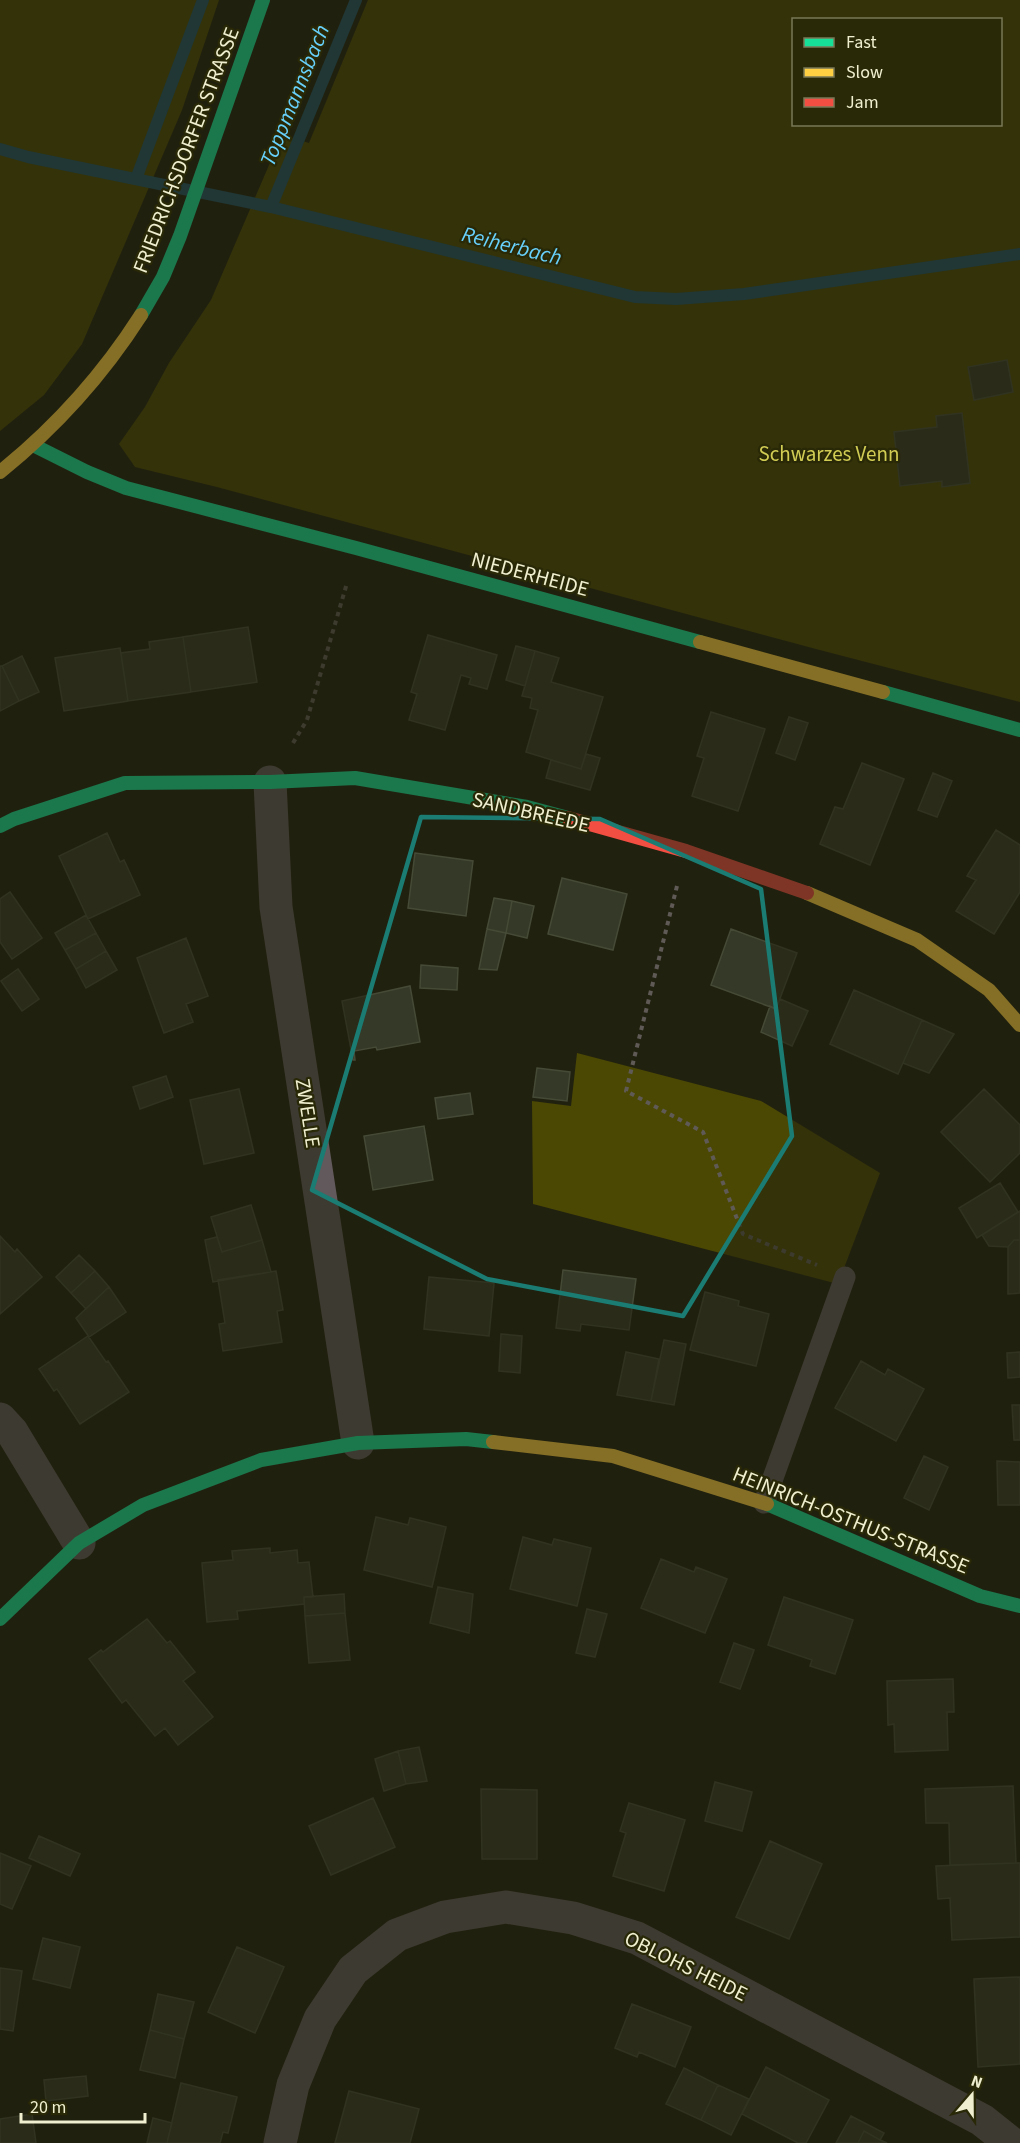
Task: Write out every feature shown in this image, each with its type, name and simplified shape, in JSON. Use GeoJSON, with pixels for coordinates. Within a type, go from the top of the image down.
{"type":"FeatureCollection","features":[{"type":"Feature","properties":{"kind":"street","name":"FRIEDRICHSDORFER STRASSE"},"geometry":{"type":"LineString","coordinates":[[0,472],[33,445],[88,390],[120,349],[156,289],[188,216],[263,0]]}},
{"type":"Feature","properties":{"kind":"street","name":"NIEDERHEIDE"},"geometry":{"type":"LineString","coordinates":[[33,445],[87,472],[126,488],[356,548],[1020,730]]}},
{"type":"Feature","properties":{"kind":"street","name":"SANDBREEDE"},"geometry":{"type":"LineString","coordinates":[[0,826],[14,819],[125,783],[270,782],[355,778],[527,807],[686,851],[799,890],[917,940],[989,990],[1020,1025]]}},
{"type":"Feature","properties":{"kind":"street","name":"ZWELLE"},"geometry":{"type":"LineString","coordinates":[[270,782],[276,907],[358,1443]]}},
{"type":"Feature","properties":{"kind":"street"},"geometry":{"type":"LineString","coordinates":[[0,1419],[12,1432],[79,1543]]}},
{"type":"Feature","properties":{"kind":"street","name":"HEINRICH-OSTHUS-STRASSE"},"geometry":{"type":"LineString","coordinates":[[0,1619],[79,1543],[143,1505],[261,1460],[358,1443],[466,1439],[613,1456],[764,1503],[980,1596],[1020,1606]]}},
{"type":"Feature","properties":{"kind":"street","name":"OBLOHS HEIDE"},"geometry":{"type":"LineString","coordinates":[[280,2143],[293,2085],[320,2019],[353,1970],[397,1935],[445,1917],[506,1907],[573,1918],[637,1938],[982,2120],[1011,2143]]}},
{"type":"Feature","properties":{"kind":"lane"},"geometry":{"type":"LineString","coordinates":[[764,1503],[845,1277]]}},
{"type":"Feature","properties":{"kind":"path"},"geometry":{"type":"LineString","coordinates":[[270,782],[307,720],[356,548]]}},
{"type":"Feature","properties":{"kind":"path"},"geometry":{"type":"LineString","coordinates":[[686,851],[626,1091],[703,1132],[743,1234],[845,1277]]}},
{"type":"Feature","properties":{"kind":"highlighted area"},"geometry":{"type":"Polygon","coordinates":[[[421,817],[600,819],[761,889],[792,1136],[683,1316],[487,1279],[312,1190],[421,817]]]}},
{"type":"Feature","properties":{"kind":"green space"},"geometry":{"type":"Polygon","coordinates":[[[0,0],[219,0],[182,110],[82,344],[44,395],[0,431],[0,0]]]}},
{"type":"Feature","properties":{"kind":"green space","name":"Schwarzes Venn"},"geometry":{"type":"Polygon","coordinates":[[[368,0],[1020,0],[1020,702],[135,467],[119,444],[145,407],[169,363],[211,300],[282,135],[309,143],[368,0]]]}},
{"type":"Feature","properties":{"kind":"green space"},"geometry":{"type":"Polygon","coordinates":[[[577,1053],[761,1101],[880,1173],[838,1284],[533,1204],[532,1101],[571,1106],[577,1053]]]}},
{"type":"Feature","properties":{"kind":"building"},"geometry":{"type":"Polygon","coordinates":[[[1007,360],[1013,392],[974,400],[968,367],[1007,360]]]}},
{"type":"Feature","properties":{"kind":"building"},"geometry":{"type":"Polygon","coordinates":[[[962,413],[970,483],[942,487],[942,481],[900,486],[894,432],[937,427],[936,416],[962,413]]]}},
{"type":"Feature","properties":{"kind":"building"},"geometry":{"type":"Polygon","coordinates":[[[248,627],[257,682],[191,692],[183,637],[248,627]]]}},
{"type":"Feature","properties":{"kind":"building"},"geometry":{"type":"Polygon","coordinates":[[[428,635],[497,655],[487,689],[469,684],[471,678],[461,675],[445,730],[409,720],[417,694],[411,692],[428,635]]]}},
{"type":"Feature","properties":{"kind":"building"},"geometry":{"type":"Polygon","coordinates":[[[183,637],[191,692],[128,701],[121,653],[150,649],[149,642],[183,637]]]}},
{"type":"Feature","properties":{"kind":"building"},"geometry":{"type":"Polygon","coordinates":[[[516,646],[535,651],[525,686],[506,680],[516,646]]]}},
{"type":"Feature","properties":{"kind":"building"},"geometry":{"type":"Polygon","coordinates":[[[120,648],[128,701],[64,711],[55,658],[120,648]]]}},
{"type":"Feature","properties":{"kind":"building"},"geometry":{"type":"Polygon","coordinates":[[[535,651],[559,658],[551,682],[603,697],[581,769],[526,752],[538,710],[530,708],[532,698],[522,696],[535,651]]]}},
{"type":"Feature","properties":{"kind":"building"},"geometry":{"type":"Polygon","coordinates":[[[22,656],[39,692],[19,701],[2,666],[22,656]]]}},
{"type":"Feature","properties":{"kind":"building"},"geometry":{"type":"Polygon","coordinates":[[[0,666],[19,701],[0,711],[0,666]]]}},
{"type":"Feature","properties":{"kind":"building"},"geometry":{"type":"Polygon","coordinates":[[[711,712],[765,729],[738,811],[692,796],[704,758],[697,756],[711,712]]]}},
{"type":"Feature","properties":{"kind":"building"},"geometry":{"type":"Polygon","coordinates":[[[789,717],[808,723],[795,760],[776,753],[789,717]]]}},
{"type":"Feature","properties":{"kind":"building"},"geometry":{"type":"Polygon","coordinates":[[[586,754],[600,758],[590,790],[546,778],[551,760],[581,769],[586,754]]]}},
{"type":"Feature","properties":{"kind":"building"},"geometry":{"type":"Polygon","coordinates":[[[862,763],[904,779],[870,865],[820,844],[835,807],[843,809],[862,763]]]}},
{"type":"Feature","properties":{"kind":"building"},"geometry":{"type":"Polygon","coordinates":[[[933,773],[952,781],[937,817],[918,810],[933,773]]]}},
{"type":"Feature","properties":{"kind":"building"},"geometry":{"type":"Polygon","coordinates":[[[996,830],[1020,845],[1020,892],[994,934],[956,911],[976,880],[967,876],[996,830]]]}},
{"type":"Feature","properties":{"kind":"building"},"geometry":{"type":"Polygon","coordinates":[[[107,833],[120,862],[124,860],[140,895],[88,919],[59,856],[107,833]]]}},
{"type":"Feature","properties":{"kind":"building"},"geometry":{"type":"Polygon","coordinates":[[[415,853],[473,861],[466,916],[408,908],[415,853]]]}},
{"type":"Feature","properties":{"kind":"building"},"geometry":{"type":"Polygon","coordinates":[[[562,878],[627,894],[613,950],[548,934],[562,878]]]}},
{"type":"Feature","properties":{"kind":"building"},"geometry":{"type":"Polygon","coordinates":[[[10,892],[42,938],[12,959],[0,942],[0,899],[10,892]]]}},
{"type":"Feature","properties":{"kind":"building"},"geometry":{"type":"Polygon","coordinates":[[[494,898],[512,901],[506,933],[487,929],[494,898]]]}},
{"type":"Feature","properties":{"kind":"building"},"geometry":{"type":"Polygon","coordinates":[[[512,901],[534,906],[527,938],[506,933],[512,901]]]}},
{"type":"Feature","properties":{"kind":"building"},"geometry":{"type":"Polygon","coordinates":[[[86,915],[96,933],[65,950],[55,933],[86,915]]]}},
{"type":"Feature","properties":{"kind":"building"},"geometry":{"type":"Polygon","coordinates":[[[487,929],[506,933],[497,970],[479,969],[487,929]]]}},
{"type":"Feature","properties":{"kind":"building"},"geometry":{"type":"Polygon","coordinates":[[[731,929],[797,953],[776,1009],[711,985],[731,929]]]}},
{"type":"Feature","properties":{"kind":"building"},"geometry":{"type":"Polygon","coordinates":[[[96,933],[106,951],[76,969],[65,950],[96,933]]]}},
{"type":"Feature","properties":{"kind":"building"},"geometry":{"type":"Polygon","coordinates":[[[186,938],[208,996],[186,1004],[193,1022],[164,1033],[137,958],[186,938]]]}},
{"type":"Feature","properties":{"kind":"building"},"geometry":{"type":"Polygon","coordinates":[[[106,951],[117,970],[86,988],[76,969],[106,951]]]}},
{"type":"Feature","properties":{"kind":"building"},"geometry":{"type":"Polygon","coordinates":[[[421,965],[458,968],[457,990],[420,988],[421,965]]]}},
{"type":"Feature","properties":{"kind":"building"},"geometry":{"type":"Polygon","coordinates":[[[18,969],[39,999],[22,1011],[1,981],[18,969]]]}},
{"type":"Feature","properties":{"kind":"building"},"geometry":{"type":"Polygon","coordinates":[[[410,986],[420,1042],[377,1050],[376,1047],[354,1051],[355,1060],[353,1060],[342,1001],[410,986]]]}},
{"type":"Feature","properties":{"kind":"building"},"geometry":{"type":"Polygon","coordinates":[[[854,990],[922,1020],[898,1074],[830,1044],[854,990]]]}},
{"type":"Feature","properties":{"kind":"building"},"geometry":{"type":"Polygon","coordinates":[[[780,999],[808,1011],[792,1046],[761,1032],[770,1006],[776,1009],[780,999]]]}},
{"type":"Feature","properties":{"kind":"building"},"geometry":{"type":"Polygon","coordinates":[[[922,1020],[954,1034],[929,1073],[903,1063],[922,1020]]]}},
{"type":"Feature","properties":{"kind":"building"},"geometry":{"type":"Polygon","coordinates":[[[537,1068],[570,1072],[567,1101],[533,1097],[537,1068]]]}},
{"type":"Feature","properties":{"kind":"building"},"geometry":{"type":"Polygon","coordinates":[[[166,1076],[173,1097],[140,1109],[133,1087],[166,1076]]]}},
{"type":"Feature","properties":{"kind":"building"},"geometry":{"type":"Polygon","coordinates":[[[239,1089],[254,1153],[204,1164],[190,1100],[239,1089]]]}},
{"type":"Feature","properties":{"kind":"building"},"geometry":{"type":"Polygon","coordinates":[[[984,1089],[1020,1125],[1020,1153],[990,1182],[941,1132],[984,1089]]]}},
{"type":"Feature","properties":{"kind":"building"},"geometry":{"type":"Polygon","coordinates":[[[470,1093],[473,1114],[438,1119],[435,1098],[470,1093]]]}},
{"type":"Feature","properties":{"kind":"building"},"geometry":{"type":"Polygon","coordinates":[[[424,1126],[433,1180],[373,1190],[364,1136],[424,1126]]]}},
{"type":"Feature","properties":{"kind":"building"},"geometry":{"type":"Polygon","coordinates":[[[1000,1183],[1018,1212],[977,1238],[959,1208],[1000,1183]]]}},
{"type":"Feature","properties":{"kind":"building"},"geometry":{"type":"Polygon","coordinates":[[[251,1205],[262,1240],[222,1252],[211,1217],[251,1205]]]}},
{"type":"Feature","properties":{"kind":"building"},"geometry":{"type":"Polygon","coordinates":[[[1020,1211],[1020,1240],[1014,1240],[1008,1247],[989,1246],[982,1235],[1020,1211]]]}},
{"type":"Feature","properties":{"kind":"building"},"geometry":{"type":"Polygon","coordinates":[[[0,1236],[15,1252],[17,1249],[42,1277],[0,1314],[0,1236]]]}},
{"type":"Feature","properties":{"kind":"building"},"geometry":{"type":"Polygon","coordinates":[[[217,1237],[222,1252],[262,1240],[271,1272],[213,1282],[205,1240],[217,1237]]]}},
{"type":"Feature","properties":{"kind":"building"},"geometry":{"type":"Polygon","coordinates":[[[1014,1240],[1020,1240],[1020,1293],[1008,1294],[1008,1247],[1014,1240]]]}},
{"type":"Feature","properties":{"kind":"building"},"geometry":{"type":"Polygon","coordinates":[[[79,1255],[95,1271],[71,1293],[56,1277],[79,1255]]]}},
{"type":"Feature","properties":{"kind":"building"},"geometry":{"type":"Polygon","coordinates":[[[563,1270],[636,1279],[629,1330],[581,1324],[580,1331],[556,1328],[563,1270]]]}},
{"type":"Feature","properties":{"kind":"building"},"geometry":{"type":"Polygon","coordinates":[[[95,1271],[109,1287],[86,1309],[71,1293],[95,1271]]]}},
{"type":"Feature","properties":{"kind":"building"},"geometry":{"type":"Polygon","coordinates":[[[276,1271],[283,1310],[277,1311],[282,1342],[223,1351],[219,1324],[225,1323],[218,1280],[276,1271]]]}},
{"type":"Feature","properties":{"kind":"building"},"geometry":{"type":"Polygon","coordinates":[[[429,1277],[494,1283],[489,1336],[424,1329],[429,1277]]]}},
{"type":"Feature","properties":{"kind":"building"},"geometry":{"type":"Polygon","coordinates":[[[109,1287],[126,1312],[89,1337],[76,1318],[109,1287]]]}},
{"type":"Feature","properties":{"kind":"building"},"geometry":{"type":"Polygon","coordinates":[[[705,1292],[739,1301],[738,1306],[769,1314],[756,1366],[690,1350],[705,1292]]]}},
{"type":"Feature","properties":{"kind":"building"},"geometry":{"type":"Polygon","coordinates":[[[501,1334],[522,1336],[520,1373],[499,1371],[501,1334]]]}},
{"type":"Feature","properties":{"kind":"building"},"geometry":{"type":"Polygon","coordinates":[[[88,1336],[129,1392],[80,1424],[57,1389],[54,1391],[39,1369],[88,1336]]]}},
{"type":"Feature","properties":{"kind":"building"},"geometry":{"type":"Polygon","coordinates":[[[664,1340],[686,1344],[674,1405],[651,1401],[664,1340]]]}},
{"type":"Feature","properties":{"kind":"building"},"geometry":{"type":"Polygon","coordinates":[[[626,1352],[659,1359],[651,1401],[617,1395],[626,1352]]]}},
{"type":"Feature","properties":{"kind":"building"},"geometry":{"type":"Polygon","coordinates":[[[1020,1352],[1020,1377],[1008,1378],[1007,1353],[1020,1352]]]}},
{"type":"Feature","properties":{"kind":"building"},"geometry":{"type":"Polygon","coordinates":[[[861,1361],[885,1375],[888,1369],[924,1389],[896,1441],[835,1408],[861,1361]]]}},
{"type":"Feature","properties":{"kind":"building"},"geometry":{"type":"Polygon","coordinates":[[[1012,1405],[1020,1405],[1020,1440],[1014,1440],[1012,1405]]]}},
{"type":"Feature","properties":{"kind":"building"},"geometry":{"type":"Polygon","coordinates":[[[924,1456],[948,1467],[929,1510],[904,1498],[924,1456]]]}},
{"type":"Feature","properties":{"kind":"building"},"geometry":{"type":"Polygon","coordinates":[[[997,1461],[1020,1462],[1020,1505],[998,1505],[997,1461]]]}},
{"type":"Feature","properties":{"kind":"building"},"geometry":{"type":"Polygon","coordinates":[[[376,1517],[408,1525],[410,1518],[446,1527],[432,1587],[364,1570],[376,1517]]]}},
{"type":"Feature","properties":{"kind":"building"},"geometry":{"type":"Polygon","coordinates":[[[523,1537],[552,1545],[554,1539],[591,1548],[577,1606],[510,1589],[523,1537]]]}},
{"type":"Feature","properties":{"kind":"building"},"geometry":{"type":"Polygon","coordinates":[[[270,1548],[270,1553],[297,1550],[298,1563],[309,1562],[313,1597],[304,1597],[304,1604],[237,1611],[238,1619],[207,1622],[202,1563],[233,1560],[232,1551],[270,1548]]]}},
{"type":"Feature","properties":{"kind":"building"},"geometry":{"type":"Polygon","coordinates":[[[661,1559],[694,1572],[696,1567],[727,1579],[705,1633],[641,1608],[661,1559]]]}},
{"type":"Feature","properties":{"kind":"building"},"geometry":{"type":"Polygon","coordinates":[[[438,1587],[473,1594],[469,1633],[430,1623],[438,1587]]]}},
{"type":"Feature","properties":{"kind":"building"},"geometry":{"type":"Polygon","coordinates":[[[344,1594],[345,1613],[305,1616],[304,1597],[344,1594]]]}},
{"type":"Feature","properties":{"kind":"building"},"geometry":{"type":"Polygon","coordinates":[[[784,1597],[853,1620],[835,1674],[810,1666],[812,1660],[768,1645],[784,1597]]]}},
{"type":"Feature","properties":{"kind":"building"},"geometry":{"type":"Polygon","coordinates":[[[587,1609],[607,1614],[595,1657],[576,1653],[587,1609]]]}},
{"type":"Feature","properties":{"kind":"building"},"geometry":{"type":"Polygon","coordinates":[[[345,1613],[350,1660],[309,1663],[305,1616],[345,1613]]]}},
{"type":"Feature","properties":{"kind":"building"},"geometry":{"type":"Polygon","coordinates":[[[147,1619],[167,1643],[170,1641],[195,1672],[183,1681],[213,1717],[178,1745],[165,1728],[155,1736],[126,1700],[122,1703],[89,1659],[101,1650],[103,1652],[147,1619]]]}},
{"type":"Feature","properties":{"kind":"building"},"geometry":{"type":"Polygon","coordinates":[[[734,1643],[754,1650],[740,1689],[720,1682],[734,1643]]]}},
{"type":"Feature","properties":{"kind":"building"},"geometry":{"type":"Polygon","coordinates":[[[953,1679],[954,1712],[947,1712],[948,1750],[895,1752],[894,1724],[888,1725],[887,1681],[953,1679]]]}},
{"type":"Feature","properties":{"kind":"building"},"geometry":{"type":"Polygon","coordinates":[[[419,1747],[427,1781],[406,1784],[398,1751],[419,1747]]]}},
{"type":"Feature","properties":{"kind":"building"},"geometry":{"type":"Polygon","coordinates":[[[398,1751],[406,1784],[384,1791],[375,1759],[398,1751]]]}},
{"type":"Feature","properties":{"kind":"building"},"geometry":{"type":"Polygon","coordinates":[[[715,1782],[752,1792],[742,1831],[705,1821],[715,1782]]]}},
{"type":"Feature","properties":{"kind":"building"},"geometry":{"type":"Polygon","coordinates":[[[1013,1786],[1016,1863],[950,1865],[949,1823],[926,1823],[925,1789],[1013,1786]]]}},
{"type":"Feature","properties":{"kind":"building"},"geometry":{"type":"Polygon","coordinates":[[[481,1789],[537,1790],[537,1859],[482,1859],[481,1789]]]}},
{"type":"Feature","properties":{"kind":"building"},"geometry":{"type":"Polygon","coordinates":[[[373,1798],[395,1847],[331,1875],[309,1826],[373,1798]]]}},
{"type":"Feature","properties":{"kind":"building"},"geometry":{"type":"Polygon","coordinates":[[[629,1803],[685,1820],[664,1891],[613,1876],[626,1833],[620,1831],[629,1803]]]}},
{"type":"Feature","properties":{"kind":"building"},"geometry":{"type":"Polygon","coordinates":[[[39,1836],[80,1854],[70,1876],[29,1858],[39,1836]]]}},
{"type":"Feature","properties":{"kind":"building"},"geometry":{"type":"Polygon","coordinates":[[[770,1841],[822,1864],[789,1939],[736,1917],[770,1841]]]}},
{"type":"Feature","properties":{"kind":"building"},"geometry":{"type":"Polygon","coordinates":[[[0,1853],[31,1866],[12,1909],[0,1904],[0,1853]]]}},
{"type":"Feature","properties":{"kind":"building"},"geometry":{"type":"Polygon","coordinates":[[[1020,1863],[1020,1937],[952,1940],[950,1898],[938,1899],[936,1866],[1020,1863]]]}},
{"type":"Feature","properties":{"kind":"building"},"geometry":{"type":"Polygon","coordinates":[[[43,1938],[80,1947],[70,1988],[33,1979],[43,1938]]]}},
{"type":"Feature","properties":{"kind":"building"},"geometry":{"type":"Polygon","coordinates":[[[237,1947],[284,1967],[255,2033],[208,2012],[237,1947]]]}},
{"type":"Feature","properties":{"kind":"building"},"geometry":{"type":"Polygon","coordinates":[[[0,1968],[22,1971],[13,2031],[0,2029],[0,1968]]]}},
{"type":"Feature","properties":{"kind":"building"},"geometry":{"type":"Polygon","coordinates":[[[1020,1977],[1020,2064],[978,2067],[974,1979],[1020,1977]]]}},
{"type":"Feature","properties":{"kind":"building"},"geometry":{"type":"Polygon","coordinates":[[[158,1994],[194,2002],[184,2039],[150,2030],[158,1994]]]}},
{"type":"Feature","properties":{"kind":"building"},"geometry":{"type":"Polygon","coordinates":[[[632,2004],[691,2027],[675,2067],[639,2052],[637,2057],[615,2048],[632,2004]]]}},
{"type":"Feature","properties":{"kind":"building"},"geometry":{"type":"Polygon","coordinates":[[[150,2030],[184,2039],[175,2078],[140,2070],[150,2030]]]}},
{"type":"Feature","properties":{"kind":"building"},"geometry":{"type":"Polygon","coordinates":[[[766,2067],[829,2100],[806,2143],[798,2143],[742,2114],[766,2067]]]}},
{"type":"Feature","properties":{"kind":"building"},"geometry":{"type":"Polygon","coordinates":[[[684,2068],[718,2085],[701,2120],[666,2104],[684,2068]]]}},
{"type":"Feature","properties":{"kind":"building"},"geometry":{"type":"Polygon","coordinates":[[[86,2076],[88,2096],[46,2101],[44,2080],[86,2076]]]}},
{"type":"Feature","properties":{"kind":"building"},"geometry":{"type":"Polygon","coordinates":[[[181,2083],[237,2097],[228,2133],[223,2132],[220,2143],[167,2143],[181,2083]]]}},
{"type":"Feature","properties":{"kind":"building"},"geometry":{"type":"Polygon","coordinates":[[[718,2085],[749,2099],[731,2135],[701,2120],[718,2085]]]}},
{"type":"Feature","properties":{"kind":"building"},"geometry":{"type":"Polygon","coordinates":[[[349,2091],[419,2109],[410,2143],[335,2143],[349,2091]]]}},
{"type":"Feature","properties":{"kind":"building"},"geometry":{"type":"Polygon","coordinates":[[[32,2114],[36,2143],[0,2143],[0,2119],[32,2114]]]}},
{"type":"Feature","properties":{"kind":"building"},"geometry":{"type":"Polygon","coordinates":[[[851,2116],[884,2133],[880,2140],[864,2131],[858,2143],[836,2143],[851,2116]]]}},
{"type":"Feature","properties":{"kind":"building"},"geometry":{"type":"Polygon","coordinates":[[[153,2118],[172,2123],[167,2143],[147,2143],[153,2118]]]}},
{"type":"Feature","properties":{"kind":"building"},"geometry":{"type":"Polygon","coordinates":[[[864,2131],[880,2140],[887,2143],[858,2143],[864,2131]]]}},
{"type":"Feature","properties":{"kind":"waterway"},"geometry":{"type":"LineString","coordinates":[[136,179],[203,0]]}},
{"type":"Feature","properties":{"kind":"waterway","name":"Toppmannsbach"},"geometry":{"type":"LineString","coordinates":[[271,207],[356,0]]}},
{"type":"Feature","properties":{"kind":"waterway","name":"Reiherbach"},"geometry":{"type":"LineString","coordinates":[[0,149],[28,157],[271,207],[635,297],[676,299],[744,294],[1020,254]]}},
{"type":"Feature","properties":{"kind":"traffic: fast"},"geometry":{"type":"LineString","coordinates":[[141,315],[163,277],[180,236],[263,0]]}},
{"type":"Feature","properties":{"kind":"traffic: fast"},"geometry":{"type":"LineString","coordinates":[[33,445],[87,472],[126,488],[700,642]]}},
{"type":"Feature","properties":{"kind":"traffic: fast"},"geometry":{"type":"LineString","coordinates":[[883,692],[1020,730]]}},
{"type":"Feature","properties":{"kind":"traffic: fast"},"geometry":{"type":"LineString","coordinates":[[0,826],[14,819],[125,783],[270,782],[355,778],[527,807],[568,818]]}},
{"type":"Feature","properties":{"kind":"traffic: fast"},"geometry":{"type":"LineString","coordinates":[[0,1619],[79,1543],[143,1505],[261,1460],[358,1443],[466,1439],[493,1442]]}},
{"type":"Feature","properties":{"kind":"traffic: fast"},"geometry":{"type":"LineString","coordinates":[[767,1504],[980,1596],[1020,1606]]}},
{"type":"Feature","properties":{"kind":"traffic: slow"},"geometry":{"type":"LineString","coordinates":[[0,472],[21,455],[77,400],[141,315]]}},
{"type":"Feature","properties":{"kind":"traffic: slow"},"geometry":{"type":"LineString","coordinates":[[700,642],[883,692]]}},
{"type":"Feature","properties":{"kind":"traffic: slow"},"geometry":{"type":"LineString","coordinates":[[807,893],[917,940],[989,990],[1020,1025]]}},
{"type":"Feature","properties":{"kind":"traffic: slow"},"geometry":{"type":"LineString","coordinates":[[493,1442],[613,1456],[767,1504]]}},
{"type":"Feature","properties":{"kind":"traffic: jam"},"geometry":{"type":"LineString","coordinates":[[568,818],[686,851],[807,893]]}}]}
